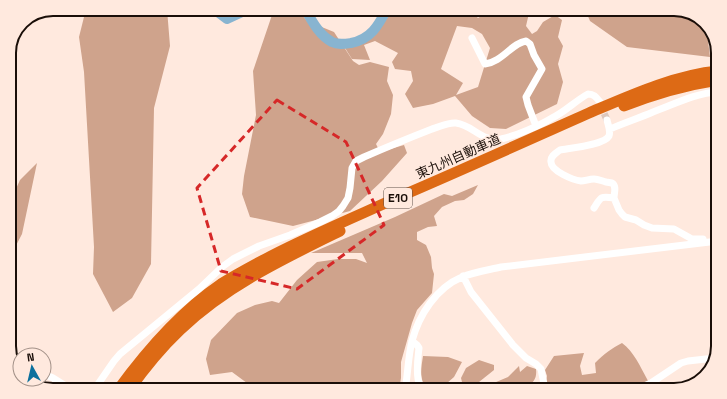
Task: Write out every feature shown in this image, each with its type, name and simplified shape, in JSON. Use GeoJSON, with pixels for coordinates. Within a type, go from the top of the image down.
{"type":"FeatureCollection","features":[{"type":"Feature","properties":{"kind":"highway","name":"東九州自動車道"},"geometry":{"type":"LineString","coordinates":[[123,383],[150,349],[181,317],[220,285],[244,270],[308,238],[624,98],[662,84],[711,72]]}},
{"type":"Feature","properties":{"kind":"highway","name":"東九州自動車道"},"geometry":{"type":"LineString","coordinates":[[135,383],[179,330],[197,315],[221,296],[248,278],[299,251],[352,225],[472,174],[592,119],[626,105],[694,84],[711,81]]}},
{"type":"Feature","properties":{"kind":"street"},"geometry":{"type":"LineString","coordinates":[[472,38],[485,64],[501,57],[521,41],[526,41],[530,44],[542,69],[526,97],[536,126]]}},
{"type":"Feature","properties":{"kind":"street"},"geometry":{"type":"LineString","coordinates":[[610,129],[699,94],[711,93]]}},
{"type":"Feature","properties":{"kind":"street"},"geometry":{"type":"LineString","coordinates":[[99,383],[114,360],[120,354],[205,284],[227,263],[252,249],[290,235],[332,216],[339,211],[348,198],[352,168],[356,161],[445,125],[454,123],[467,126],[489,139],[499,139],[536,126],[552,118],[588,94],[593,94],[596,96],[600,102]]}},
{"type":"Feature","properties":{"kind":"street"},"geometry":{"type":"LineString","coordinates":[[607,120],[610,129],[608,137],[596,143],[560,150],[555,153],[551,158],[551,163],[555,169],[576,180],[581,181],[597,179],[612,183],[615,189],[614,198],[619,210],[625,217],[636,220],[652,228],[674,229],[692,239],[711,238]]}},
{"type":"Feature","properties":{"kind":"street"},"geometry":{"type":"LineString","coordinates":[[594,208],[603,197],[614,198]]}},
{"type":"Feature","properties":{"kind":"street"},"geometry":{"type":"LineString","coordinates":[[406,383],[412,341],[421,318],[430,303],[445,287],[463,276],[501,267],[711,242]]}},
{"type":"Feature","properties":{"kind":"street"},"geometry":{"type":"LineString","coordinates":[[463,276],[471,292],[487,314],[513,345],[526,358],[541,369],[544,383]]}},
{"type":"Feature","properties":{"kind":"street"},"geometry":{"type":"LineString","coordinates":[[412,341],[419,348],[417,375],[419,383]]}},
{"type":"Feature","properties":{"kind":"street"},"geometry":{"type":"LineString","coordinates":[[651,383],[681,363],[709,359]]}},
{"type":"Feature","properties":{"kind":"street"},"geometry":{"type":"LineString","coordinates":[[52,378],[61,383]]}},
{"type":"Feature","properties":{"kind":"highlighted area"},"geometry":{"type":"Polygon","coordinates":[[[277,100],[346,142],[384,225],[297,289],[221,271],[197,188],[277,100]]]}},
{"type":"Feature","properties":{"kind":"shaded area"},"geometry":{"type":"Polygon","coordinates":[[[84,16],[168,16],[170,46],[154,108],[151,264],[132,298],[113,312],[93,274],[94,247],[84,72],[79,37],[84,16]]]}},
{"type":"Feature","properties":{"kind":"shaded area"},"geometry":{"type":"Polygon","coordinates":[[[272,16],[303,16],[307,21],[334,32],[353,61],[359,65],[370,62],[389,67],[387,81],[393,95],[391,114],[383,134],[376,144],[380,152],[404,145],[407,153],[382,181],[350,211],[293,226],[250,217],[242,194],[256,115],[253,71],[272,16]]]}},
{"type":"Feature","properties":{"kind":"shaded area"},"geometry":{"type":"Polygon","coordinates":[[[389,16],[476,16],[478,18],[481,16],[528,16],[526,26],[532,34],[537,31],[543,22],[553,16],[556,16],[562,20],[558,37],[563,46],[558,64],[563,82],[557,104],[506,129],[490,128],[472,116],[455,96],[433,104],[413,108],[405,94],[413,81],[411,71],[395,69],[392,62],[398,53],[375,41],[364,45],[370,60],[352,59],[340,40],[367,39],[389,16]],[[457,26],[441,69],[463,83],[456,95],[478,87],[490,48],[482,34],[472,28],[457,26]]]}},
{"type":"Feature","properties":{"kind":"shaded area"},"geometry":{"type":"Polygon","coordinates":[[[588,16],[674,16],[686,18],[695,22],[705,32],[708,37],[710,57],[627,47],[590,21],[588,16]]]}},
{"type":"Feature","properties":{"kind":"shaded area"},"geometry":{"type":"Polygon","coordinates":[[[37,163],[22,234],[16,246],[16,189],[20,180],[37,163]]]}},
{"type":"Feature","properties":{"kind":"shaded area"},"geometry":{"type":"Polygon","coordinates":[[[478,185],[473,194],[464,200],[455,201],[442,207],[434,216],[437,226],[428,227],[417,232],[417,240],[426,245],[431,257],[434,274],[432,293],[417,310],[412,323],[401,362],[400,383],[247,383],[232,372],[210,375],[206,359],[211,340],[237,313],[255,305],[272,301],[279,303],[297,280],[317,262],[338,259],[356,259],[367,263],[362,253],[311,253],[444,194],[452,196],[478,185]]]}},
{"type":"Feature","properties":{"kind":"shaded area"},"geometry":{"type":"Polygon","coordinates":[[[622,343],[626,347],[633,355],[650,383],[546,383],[547,376],[545,370],[554,356],[584,353],[580,366],[582,375],[596,373],[595,363],[622,343]]]}},
{"type":"Feature","properties":{"kind":"shaded area"},"geometry":{"type":"Polygon","coordinates":[[[423,356],[448,357],[462,362],[454,377],[447,383],[423,383],[421,370],[423,356]]]}},
{"type":"Feature","properties":{"kind":"shaded area"},"geometry":{"type":"Polygon","coordinates":[[[479,360],[494,365],[494,370],[480,383],[462,383],[461,378],[466,368],[479,360]]]}},
{"type":"Feature","properties":{"kind":"shaded area"},"geometry":{"type":"Polygon","coordinates":[[[519,366],[520,372],[527,366],[536,369],[531,383],[494,383],[508,377],[519,366]]]}},
{"type":"Feature","properties":{"kind":"waterway"},"geometry":{"type":"LineString","coordinates":[[223,16],[227,19],[234,16]]}},
{"type":"Feature","properties":{"kind":"waterway"},"geometry":{"type":"LineString","coordinates":[[309,16],[323,36],[337,44],[351,43],[369,35],[383,16]]}},
{"type":"Feature","properties":{"kind":"tunnel"},"geometry":{"type":"LineString","coordinates":[[600,104],[607,120]]}}]}
